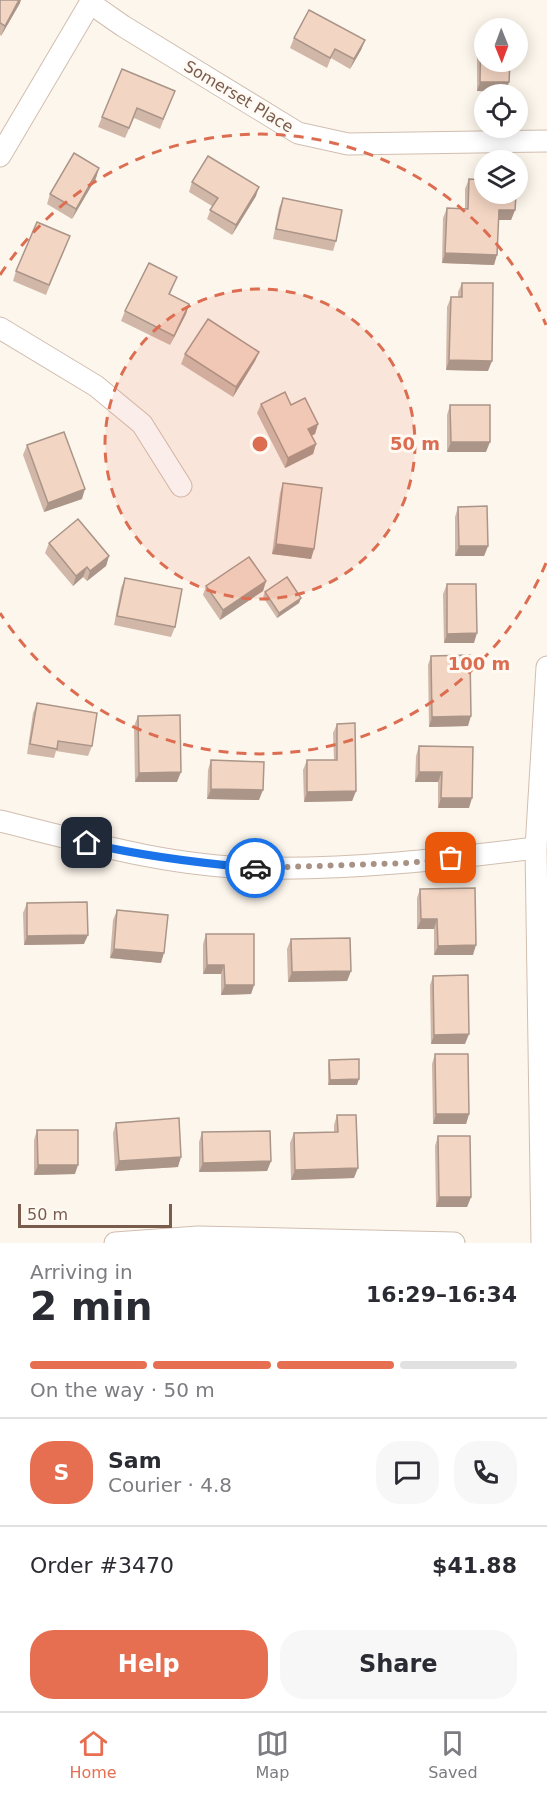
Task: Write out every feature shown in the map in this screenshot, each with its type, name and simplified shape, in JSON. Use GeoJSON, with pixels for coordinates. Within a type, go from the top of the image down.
{"type":"FeatureCollection","features":[{"type":"Feature","properties":{"kind":"street","name":"Somerset Place"},"geometry":{"type":"LineString","coordinates":[[91,2],[123,26],[298,133],[348,144],[547,141]]}},
{"type":"Feature","properties":{"kind":"street"},"geometry":{"type":"LineString","coordinates":[[0,156],[91,2]]}},
{"type":"Feature","properties":{"kind":"street"},"geometry":{"type":"LineString","coordinates":[[0,328],[96,387],[142,424],[180,486]]}},
{"type":"Feature","properties":{"kind":"street"},"geometry":{"type":"LineString","coordinates":[[542,1243],[536,848],[547,667]]}},
{"type":"Feature","properties":{"kind":"street"},"geometry":{"type":"LineString","coordinates":[[0,822],[130,853],[184,862],[258,868],[408,863],[536,848]]}},
{"type":"Feature","properties":{"kind":"street"},"geometry":{"type":"LineString","coordinates":[[115,1243],[198,1237],[454,1243]]}},
{"type":"Feature","properties":{"kind":"building"},"geometry":{"type":"Polygon","coordinates":[[[0,0],[19,0],[5,26],[0,23],[0,0]]]}},
{"type":"Feature","properties":{"kind":"building"},"geometry":{"type":"Polygon","coordinates":[[[309,10],[365,40],[354,59],[335,49],[330,58],[294,38],[309,10]]]}},
{"type":"Feature","properties":{"kind":"building"},"geometry":{"type":"Polygon","coordinates":[[[122,69],[175,91],[163,119],[137,108],[129,128],[102,117],[122,69]]]}},
{"type":"Feature","properties":{"kind":"building"},"geometry":{"type":"Polygon","coordinates":[[[480,72],[510,72],[509,82],[480,82],[480,72]]]}},
{"type":"Feature","properties":{"kind":"building"},"geometry":{"type":"Polygon","coordinates":[[[74,153],[99,168],[76,209],[50,194],[74,153]]]}},
{"type":"Feature","properties":{"kind":"building"},"geometry":{"type":"Polygon","coordinates":[[[208,156],[259,187],[236,225],[210,210],[218,198],[192,182],[208,156]]]}},
{"type":"Feature","properties":{"kind":"building"},"geometry":{"type":"Polygon","coordinates":[[[469,179],[474,179],[474,204],[515,204],[515,210],[499,210],[497,255],[445,253],[447,208],[468,209],[469,179]]]}},
{"type":"Feature","properties":{"kind":"building"},"geometry":{"type":"Polygon","coordinates":[[[283,198],[342,210],[336,241],[276,229],[283,198]]]}},
{"type":"Feature","properties":{"kind":"building"},"geometry":{"type":"Polygon","coordinates":[[[37,222],[70,236],[49,285],[16,271],[37,222]]]}},
{"type":"Feature","properties":{"kind":"building"},"geometry":{"type":"Polygon","coordinates":[[[149,263],[177,277],[169,294],[189,304],[174,336],[125,311],[149,263]]]}},
{"type":"Feature","properties":{"kind":"building"},"geometry":{"type":"Polygon","coordinates":[[[462,283],[493,283],[492,361],[449,360],[451,297],[462,297],[462,283]]]}},
{"type":"Feature","properties":{"kind":"building"},"geometry":{"type":"Polygon","coordinates":[[[208,319],[259,352],[236,387],[185,354],[208,319]]]}},
{"type":"Feature","properties":{"kind":"building"},"geometry":{"type":"Polygon","coordinates":[[[285,392],[291,405],[305,398],[318,424],[308,429],[316,444],[288,458],[261,404],[285,392]]]}},
{"type":"Feature","properties":{"kind":"building"},"geometry":{"type":"Polygon","coordinates":[[[450,405],[490,405],[490,442],[451,442],[450,405]]]}},
{"type":"Feature","properties":{"kind":"building"},"geometry":{"type":"Polygon","coordinates":[[[64,432],[85,489],[48,503],[27,445],[64,432]]]}},
{"type":"Feature","properties":{"kind":"building"},"geometry":{"type":"Polygon","coordinates":[[[283,483],[322,488],[314,549],[276,544],[283,483]]]}},
{"type":"Feature","properties":{"kind":"building"},"geometry":{"type":"Polygon","coordinates":[[[487,506],[488,546],[459,546],[458,507],[487,506]]]}},
{"type":"Feature","properties":{"kind":"building"},"geometry":{"type":"Polygon","coordinates":[[[78,519],[109,556],[90,571],[87,567],[76,576],[49,543],[78,519]]]}},
{"type":"Feature","properties":{"kind":"building"},"geometry":{"type":"Polygon","coordinates":[[[249,557],[266,581],[223,610],[206,586],[249,557]]]}},
{"type":"Feature","properties":{"kind":"building"},"geometry":{"type":"Polygon","coordinates":[[[287,577],[301,598],[279,613],[265,592],[287,577]]]}},
{"type":"Feature","properties":{"kind":"building"},"geometry":{"type":"Polygon","coordinates":[[[125,578],[182,589],[175,627],[117,616],[125,578]]]}},
{"type":"Feature","properties":{"kind":"building"},"geometry":{"type":"Polygon","coordinates":[[[447,584],[476,584],[477,633],[447,634],[447,584]]]}},
{"type":"Feature","properties":{"kind":"building"},"geometry":{"type":"Polygon","coordinates":[[[470,655],[471,716],[432,717],[431,656],[470,655]]]}},
{"type":"Feature","properties":{"kind":"building"},"geometry":{"type":"Polygon","coordinates":[[[37,703],[97,713],[92,746],[58,741],[57,749],[30,744],[37,703]]]}},
{"type":"Feature","properties":{"kind":"building"},"geometry":{"type":"Polygon","coordinates":[[[180,715],[181,772],[139,773],[138,716],[180,715]]]}},
{"type":"Feature","properties":{"kind":"building"},"geometry":{"type":"Polygon","coordinates":[[[355,723],[356,791],[307,792],[307,760],[337,760],[337,724],[355,723]]]}},
{"type":"Feature","properties":{"kind":"building"},"geometry":{"type":"Polygon","coordinates":[[[419,746],[473,747],[472,798],[441,798],[442,772],[419,772],[419,746]]]}},
{"type":"Feature","properties":{"kind":"building"},"geometry":{"type":"Polygon","coordinates":[[[211,760],[264,762],[263,790],[211,789],[211,760]]]}},
{"type":"Feature","properties":{"kind":"building"},"geometry":{"type":"Polygon","coordinates":[[[475,888],[476,945],[438,946],[437,919],[421,919],[420,889],[475,888]]]}},
{"type":"Feature","properties":{"kind":"building"},"geometry":{"type":"Polygon","coordinates":[[[87,902],[88,935],[27,936],[27,903],[87,902]]]}},
{"type":"Feature","properties":{"kind":"building"},"geometry":{"type":"Polygon","coordinates":[[[117,910],[168,915],[164,953],[114,949],[117,910]]]}},
{"type":"Feature","properties":{"kind":"building"},"geometry":{"type":"Polygon","coordinates":[[[206,934],[254,934],[254,985],[225,985],[224,965],[207,965],[206,934]]]}},
{"type":"Feature","properties":{"kind":"building"},"geometry":{"type":"Polygon","coordinates":[[[350,938],[351,971],[292,972],[291,939],[350,938]]]}},
{"type":"Feature","properties":{"kind":"building"},"geometry":{"type":"Polygon","coordinates":[[[468,975],[469,1034],[434,1035],[433,976],[468,975]]]}},
{"type":"Feature","properties":{"kind":"building"},"geometry":{"type":"Polygon","coordinates":[[[435,1054],[468,1054],[469,1114],[436,1114],[435,1054]]]}},
{"type":"Feature","properties":{"kind":"building"},"geometry":{"type":"Polygon","coordinates":[[[359,1059],[359,1079],[330,1080],[329,1060],[359,1059]]]}},
{"type":"Feature","properties":{"kind":"building"},"geometry":{"type":"Polygon","coordinates":[[[337,1115],[356,1115],[358,1168],[295,1170],[294,1133],[338,1132],[337,1115]]]}},
{"type":"Feature","properties":{"kind":"building"},"geometry":{"type":"Polygon","coordinates":[[[179,1118],[181,1157],[119,1161],[116,1123],[179,1118]]]}},
{"type":"Feature","properties":{"kind":"building"},"geometry":{"type":"Polygon","coordinates":[[[37,1130],[78,1130],[78,1165],[38,1165],[37,1130]]]}},
{"type":"Feature","properties":{"kind":"building"},"geometry":{"type":"Polygon","coordinates":[[[270,1131],[271,1161],[203,1163],[202,1132],[270,1131]]]}},
{"type":"Feature","properties":{"kind":"building"},"geometry":{"type":"Polygon","coordinates":[[[438,1136],[470,1136],[471,1197],[439,1197],[438,1136]]]}},
{"type":"Feature","properties":{"kind":"way so far"},"geometry":{"type":"LineString","coordinates":[[255,868],[408,863],[451,858]]}},
{"type":"Feature","properties":{"kind":"route"},"geometry":{"type":"LineString","coordinates":[[87,843],[184,862],[255,868]]}}]}
